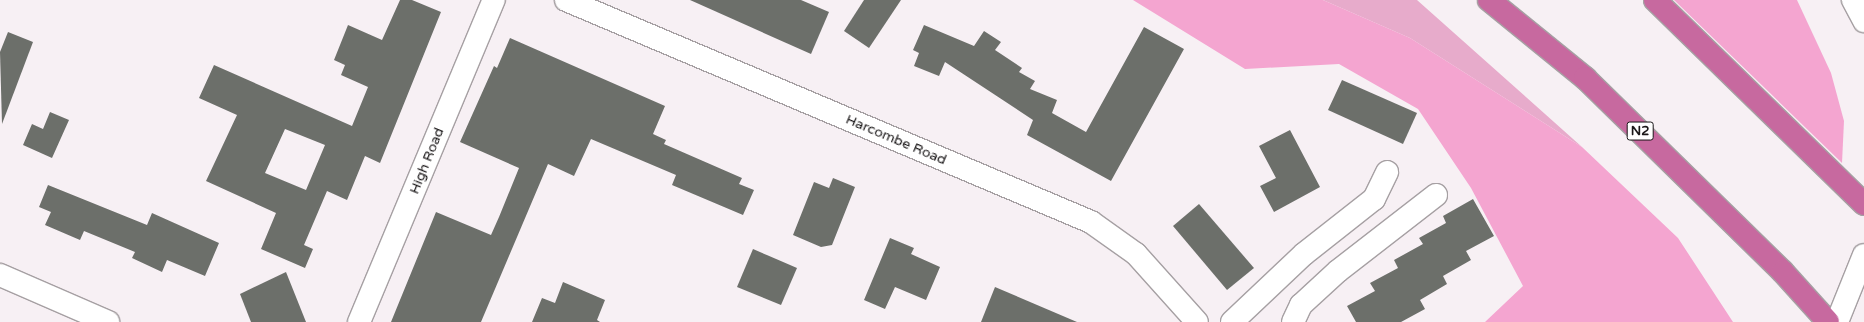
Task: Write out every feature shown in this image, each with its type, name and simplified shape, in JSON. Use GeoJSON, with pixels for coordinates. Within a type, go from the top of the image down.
{"type":"FeatureCollection","features":[{"type":"Feature","properties":{"kind":"highway","name":"N2"},"geometry":{"type":"LineString","coordinates":[[1489,0],[1586,78],[1783,272],[1828,322]]}},
{"type":"Feature","properties":{"kind":"highway"},"geometry":{"type":"LineString","coordinates":[[1655,0],[1864,204]]}},
{"type":"Feature","properties":{"kind":"street","name":"High Road"},"geometry":{"type":"LineString","coordinates":[[359,322],[494,0]]}},
{"type":"Feature","properties":{"kind":"street","name":"Harcombe Road"},"geometry":{"type":"LineString","coordinates":[[566,0],[1091,222],[1136,254],[1197,322]]}},
{"type":"Feature","properties":{"kind":"street"},"geometry":{"type":"LineString","coordinates":[[1853,0],[1864,21]]}},
{"type":"Feature","properties":{"kind":"street"},"geometry":{"type":"LineString","coordinates":[[1232,322],[1304,254],[1374,199],[1387,172]]}},
{"type":"Feature","properties":{"kind":"street"},"geometry":{"type":"LineString","coordinates":[[1293,322],[1301,305],[1338,271],[1436,195]]}},
{"type":"Feature","properties":{"kind":"street"},"geometry":{"type":"LineString","coordinates":[[1837,322],[1864,255]]}},
{"type":"Feature","properties":{"kind":"street"},"geometry":{"type":"LineString","coordinates":[[0,275],[108,322]]}},
{"type":"Feature","properties":{"kind":"shaded area"},"geometry":{"type":"Polygon","coordinates":[[[1133,0],[1323,0],[1410,38],[1582,147],[1678,238],[1733,322],[1485,322],[1523,286],[1471,188],[1418,109],[1339,64],[1245,69],[1133,0]]]}},
{"type":"Feature","properties":{"kind":"shaded area"},"geometry":{"type":"Polygon","coordinates":[[[1323,0],[1417,0],[1582,147],[1410,38],[1323,0]]]}},
{"type":"Feature","properties":{"kind":"shaded area"},"geometry":{"type":"Polygon","coordinates":[[[1674,0],[1797,0],[1831,73],[1844,121],[1842,163],[1674,0]]]}},
{"type":"Feature","properties":{"kind":"building"},"geometry":{"type":"Polygon","coordinates":[[[400,0],[412,0],[441,12],[380,163],[365,156],[347,200],[327,191],[304,245],[313,249],[305,268],[261,249],[276,213],[206,181],[237,115],[199,98],[214,65],[352,126],[368,87],[341,75],[345,65],[334,60],[348,25],[382,40],[400,0]],[[285,129],[265,173],[306,190],[325,145],[285,129]]]}},
{"type":"Feature","properties":{"kind":"building"},"geometry":{"type":"Polygon","coordinates":[[[690,0],[801,0],[829,12],[811,54],[690,0]]]}},
{"type":"Feature","properties":{"kind":"building"},"geometry":{"type":"Polygon","coordinates":[[[864,0],[901,0],[869,48],[844,31],[864,0]]]}},
{"type":"Feature","properties":{"kind":"building"},"geometry":{"type":"Polygon","coordinates":[[[924,25],[974,46],[984,31],[1001,42],[995,50],[1022,68],[1019,72],[1035,81],[1030,89],[1057,100],[1052,113],[1086,132],[1144,27],[1184,49],[1111,181],[1027,135],[1033,120],[945,62],[939,76],[914,66],[919,53],[913,50],[924,25]]]}},
{"type":"Feature","properties":{"kind":"building"},"geometry":{"type":"Polygon","coordinates":[[[8,32],[33,42],[2,124],[0,52],[8,32]]]}},
{"type":"Feature","properties":{"kind":"building"},"geometry":{"type":"Polygon","coordinates":[[[510,38],[665,106],[653,134],[666,140],[664,144],[742,178],[739,184],[754,190],[743,215],[672,185],[676,175],[591,139],[574,176],[548,164],[481,322],[391,322],[436,212],[491,235],[499,217],[519,168],[460,142],[494,66],[497,68],[510,38]]]}},
{"type":"Feature","properties":{"kind":"building"},"geometry":{"type":"Polygon","coordinates":[[[1342,80],[1417,113],[1403,144],[1328,110],[1342,80]]]}},
{"type":"Feature","properties":{"kind":"building"},"geometry":{"type":"Polygon","coordinates":[[[50,112],[69,120],[52,158],[23,145],[32,124],[43,129],[50,112]]]}},
{"type":"Feature","properties":{"kind":"building"},"geometry":{"type":"Polygon","coordinates":[[[1290,130],[1320,187],[1274,212],[1260,186],[1276,178],[1259,146],[1290,130]]]}},
{"type":"Feature","properties":{"kind":"building"},"geometry":{"type":"Polygon","coordinates":[[[833,178],[855,187],[832,245],[821,247],[793,235],[814,182],[829,188],[833,178]]]}},
{"type":"Feature","properties":{"kind":"building"},"geometry":{"type":"Polygon","coordinates":[[[48,185],[147,225],[152,213],[219,243],[205,276],[167,260],[162,272],[132,258],[135,252],[84,231],[80,240],[45,225],[51,212],[39,207],[48,185]]]}},
{"type":"Feature","properties":{"kind":"building"},"geometry":{"type":"Polygon","coordinates":[[[1473,199],[1494,236],[1466,251],[1471,260],[1443,276],[1447,284],[1420,300],[1425,309],[1401,322],[1356,322],[1347,306],[1375,291],[1370,283],[1398,268],[1394,260],[1423,244],[1419,238],[1446,223],[1443,216],[1473,199]]]}},
{"type":"Feature","properties":{"kind":"building"},"geometry":{"type":"Polygon","coordinates":[[[1199,204],[1254,268],[1227,290],[1173,226],[1199,204]]]}},
{"type":"Feature","properties":{"kind":"building"},"geometry":{"type":"Polygon","coordinates":[[[890,238],[914,248],[911,254],[940,267],[926,300],[895,287],[885,309],[864,300],[890,238]]]}},
{"type":"Feature","properties":{"kind":"building"},"geometry":{"type":"Polygon","coordinates":[[[753,249],[797,268],[781,305],[737,287],[753,249]]]}},
{"type":"Feature","properties":{"kind":"building"},"geometry":{"type":"Polygon","coordinates":[[[286,272],[306,322],[251,322],[240,294],[286,272]]]}},
{"type":"Feature","properties":{"kind":"building"},"geometry":{"type":"Polygon","coordinates":[[[563,282],[605,300],[597,320],[600,322],[532,322],[542,298],[555,303],[563,282]]]}},
{"type":"Feature","properties":{"kind":"building"},"geometry":{"type":"Polygon","coordinates":[[[995,287],[1077,322],[981,322],[995,287]]]}}]}
